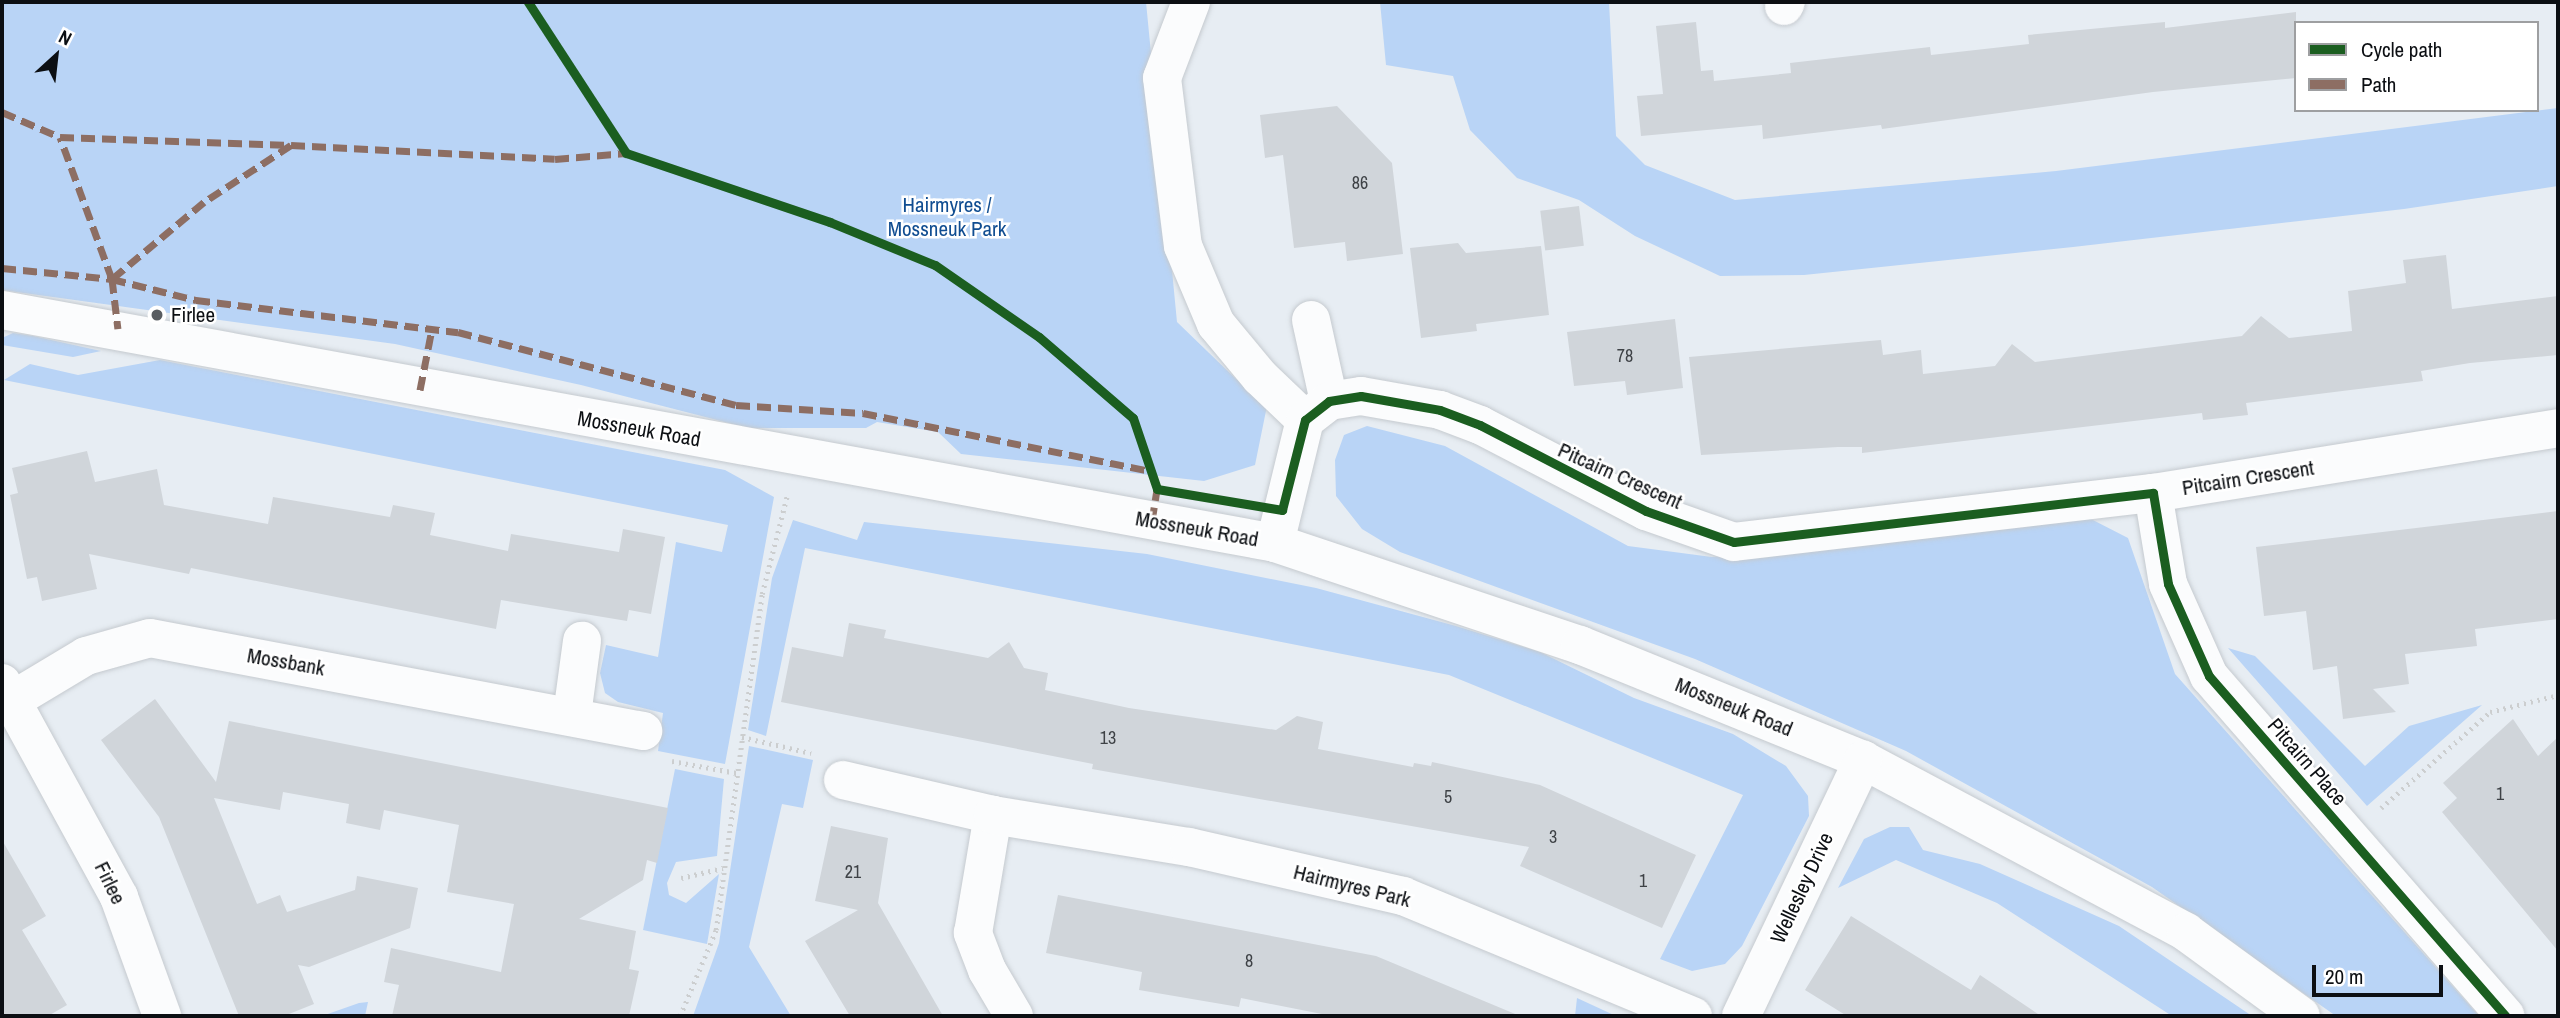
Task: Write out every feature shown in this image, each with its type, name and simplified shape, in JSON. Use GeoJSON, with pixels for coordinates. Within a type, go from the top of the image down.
{"type":"FeatureCollection","features":[{"type":"Feature","properties":{"kind":"street"},"geometry":{"type":"LineString","coordinates":[[1191,2],[1162,78],[1183,246],[1216,324],[1260,377],[1317,410]]}},
{"type":"Feature","properties":{"kind":"street","name":"Mossneuk Road"},"geometry":{"type":"LineString","coordinates":[[2,310],[1275,543],[1580,645],[1863,760],[2186,932],[2301,1016]]}},
{"type":"Feature","properties":{"kind":"street"},"geometry":{"type":"LineString","coordinates":[[1275,543],[1317,410],[1311,320]]}},
{"type":"Feature","properties":{"kind":"street","name":"Pitcairn Crescent"},"geometry":{"type":"LineString","coordinates":[[1317,410],[1361,396],[1440,410],[1480,425],[1646,511],[1734,542],[2153,493],[2558,428]]}},
{"type":"Feature","properties":{"kind":"street","name":"Pitcairn Place"},"geometry":{"type":"LineString","coordinates":[[2153,493],[2168,584],[2209,676],[2505,1016]]}},
{"type":"Feature","properties":{"kind":"street","name":"Mossbank"},"geometry":{"type":"LineString","coordinates":[[6,692],[86,656],[150,638],[643,730]]}},
{"type":"Feature","properties":{"kind":"street"},"geometry":{"type":"LineString","coordinates":[[572,715],[582,640]]}},
{"type":"Feature","properties":{"kind":"street","name":"Firlee"},"geometry":{"type":"LineString","coordinates":[[6,692],[119,897],[162,1016]]}},
{"type":"Feature","properties":{"kind":"street","name":"Wellesley Drive"},"geometry":{"type":"LineString","coordinates":[[1741,1016],[1863,760]]}},
{"type":"Feature","properties":{"kind":"street","name":"Hairmyres Park"},"geometry":{"type":"LineString","coordinates":[[843,780],[993,815],[1189,847],[1403,896],[1693,1016]]}},
{"type":"Feature","properties":{"kind":"street"},"geometry":{"type":"LineString","coordinates":[[993,815],[973,933],[981,959],[1014,1016]]}},
{"type":"Feature","properties":{"kind":"path"},"geometry":{"type":"LineString","coordinates":[[680,1016],[716,930],[762,594],[796,457]]}},
{"type":"Feature","properties":{"kind":"path"},"geometry":{"type":"LineString","coordinates":[[2349,837],[2490,712],[2558,695]]}},
{"type":"Feature","properties":{"kind":"path"},"geometry":{"type":"LineString","coordinates":[[643,730],[658,758],[737,774]]}},
{"type":"Feature","properties":{"kind":"path"},"geometry":{"type":"LineString","coordinates":[[742,737],[819,755],[843,780]]}},
{"type":"Feature","properties":{"kind":"path"},"geometry":{"type":"LineString","coordinates":[[681,878],[723,868]]}},
{"type":"Feature","properties":{"kind":"green space","name":"Hairmyres / Mossneuk Park"},"geometry":{"type":"Polygon","coordinates":[[[2,2],[1146,2],[1177,322],[1236,379],[1268,401],[1255,465],[1204,481],[961,454],[938,432],[877,422],[866,428],[748,428],[581,385],[395,344],[2,290],[2,2]]]}},
{"type":"Feature","properties":{"kind":"green space"},"geometry":{"type":"Polygon","coordinates":[[[1380,2],[1609,2],[1616,136],[1645,165],[1735,200],[2056,171],[2558,108],[2558,186],[2404,209],[2073,247],[1804,275],[1720,276],[1635,236],[1579,200],[1517,178],[1470,130],[1453,76],[1386,65],[1380,2]]]}},
{"type":"Feature","properties":{"kind":"green space"},"geometry":{"type":"Polygon","coordinates":[[[13,333],[101,351],[73,357],[2,345],[2,338],[13,333]]]}},
{"type":"Feature","properties":{"kind":"green space"},"geometry":{"type":"Polygon","coordinates":[[[160,360],[725,470],[774,497],[725,764],[658,751],[663,713],[618,702],[605,693],[600,673],[606,645],[658,657],[676,542],[722,552],[728,525],[4,380],[30,364],[78,375],[160,360]]]}},
{"type":"Feature","properties":{"kind":"green space"},"geometry":{"type":"Polygon","coordinates":[[[1367,426],[1445,446],[1628,546],[1712,557],[1912,540],[2089,518],[2128,538],[2175,674],[2479,1016],[2336,1016],[2152,887],[1906,751],[1695,659],[1400,552],[1362,529],[1336,496],[1335,460],[1344,435],[1367,426]]]}},
{"type":"Feature","properties":{"kind":"green space"},"geometry":{"type":"Polygon","coordinates":[[[793,520],[857,540],[864,522],[1147,554],[1316,588],[1456,626],[1540,652],[1634,698],[1733,734],[1786,766],[1808,796],[1809,816],[1742,946],[1725,964],[1692,971],[1660,959],[1743,795],[1449,675],[805,548],[766,736],[748,730],[772,578],[793,520]]]}},
{"type":"Feature","properties":{"kind":"green space"},"geometry":{"type":"Polygon","coordinates":[[[2228,648],[2255,656],[2365,766],[2409,726],[2482,705],[2367,806],[2228,648]]]}},
{"type":"Feature","properties":{"kind":"green space"},"geometry":{"type":"Polygon","coordinates":[[[749,746],[813,760],[803,808],[782,804],[749,947],[791,1016],[693,1016],[719,943],[749,746]]]}},
{"type":"Feature","properties":{"kind":"green space"},"geometry":{"type":"Polygon","coordinates":[[[675,769],[724,779],[717,856],[676,862],[667,883],[669,895],[686,903],[719,874],[707,944],[643,930],[675,769]]]}},
{"type":"Feature","properties":{"kind":"green space"},"geometry":{"type":"Polygon","coordinates":[[[1890,827],[1909,827],[1923,850],[1980,864],[2119,926],[2252,1016],[2172,1016],[1997,903],[1896,860],[1838,888],[1864,839],[1890,827]]]}},
{"type":"Feature","properties":{"kind":"green space"},"geometry":{"type":"Polygon","coordinates":[[[1577,998],[1616,1016],[1575,1016],[1577,998]]]}},
{"type":"Feature","properties":{"kind":"green space"},"geometry":{"type":"Polygon","coordinates":[[[368,1002],[365,1016],[322,1016],[359,1003],[368,1002]]]}},
{"type":"Feature","properties":{"kind":"building"},"geometry":{"type":"Polygon","coordinates":[[[2296,12],[2294,78],[2153,92],[1882,129],[1881,125],[1763,139],[1762,125],[1641,136],[1637,96],[1663,94],[1656,26],[1696,22],[1701,71],[1713,70],[1714,81],[1791,73],[1790,63],[1930,47],[1931,55],[2029,44],[2028,35],[2165,22],[2165,28],[2296,12]]]}},
{"type":"Feature","properties":{"kind":"building"},"geometry":{"type":"Polygon","coordinates":[[[1337,106],[1392,163],[1403,254],[1347,261],[1345,242],[1294,248],[1283,155],[1265,158],[1260,115],[1337,106]]]}},
{"type":"Feature","properties":{"kind":"building"},"geometry":{"type":"Polygon","coordinates":[[[1579,206],[1584,246],[1545,250],[1540,211],[1579,206]]]}},
{"type":"Feature","properties":{"kind":"building"},"geometry":{"type":"Polygon","coordinates":[[[1458,243],[1466,253],[1541,246],[1549,315],[1476,324],[1477,331],[1421,338],[1410,248],[1458,243]]]}},
{"type":"Feature","properties":{"kind":"building"},"geometry":{"type":"Polygon","coordinates":[[[2446,255],[2452,309],[2558,296],[2558,355],[2470,363],[2421,371],[2423,381],[2246,403],[2248,415],[2203,420],[2202,413],[1862,453],[1862,447],[1838,447],[1701,455],[1689,357],[1881,340],[1883,355],[1921,350],[1923,374],[1995,366],[2012,344],[2035,362],[2242,336],[2261,316],[2289,338],[2352,331],[2348,291],[2406,283],[2403,260],[2446,255]]]}},
{"type":"Feature","properties":{"kind":"building"},"geometry":{"type":"Polygon","coordinates":[[[1675,319],[1683,388],[1627,395],[1625,381],[1574,386],[1567,332],[1675,319]]]}},
{"type":"Feature","properties":{"kind":"building"},"geometry":{"type":"Polygon","coordinates":[[[87,451],[95,482],[157,469],[164,505],[268,524],[273,497],[390,517],[393,505],[435,513],[430,535],[508,551],[511,534],[619,552],[623,529],[665,537],[651,614],[629,610],[627,621],[501,600],[496,629],[191,568],[189,574],[89,554],[97,589],[42,601],[37,577],[27,579],[10,495],[18,493],[12,468],[87,451]]]}},
{"type":"Feature","properties":{"kind":"building"},"geometry":{"type":"Polygon","coordinates":[[[2558,511],[2558,619],[2475,629],[2477,646],[2405,654],[2409,684],[2373,689],[2396,712],[2343,719],[2337,666],[2313,670],[2306,611],[2264,616],[2256,547],[2558,511]]]}},
{"type":"Feature","properties":{"kind":"building"},"geometry":{"type":"Polygon","coordinates":[[[849,623],[886,630],[884,638],[988,658],[1009,642],[1024,668],[1048,673],[1045,690],[1129,708],[1276,730],[1297,716],[1323,722],[1318,749],[1413,767],[1414,763],[1431,766],[1432,762],[1540,785],[1696,855],[1662,928],[1520,866],[1529,847],[1092,769],[1093,764],[781,702],[792,647],[843,657],[849,623]]]}},
{"type":"Feature","properties":{"kind":"building"},"geometry":{"type":"Polygon","coordinates":[[[155,699],[216,782],[229,721],[668,808],[657,863],[647,860],[643,880],[579,919],[636,931],[629,969],[639,971],[629,1016],[392,1016],[399,985],[384,982],[391,948],[501,972],[514,904],[447,892],[459,825],[384,810],[380,830],[346,823],[349,804],[283,792],[280,810],[214,798],[257,904],[280,895],[287,912],[355,890],[357,876],[418,888],[410,928],[309,967],[298,965],[314,1004],[284,1016],[239,1016],[159,817],[101,740],[155,699]]]}},
{"type":"Feature","properties":{"kind":"building"},"geometry":{"type":"Polygon","coordinates":[[[2513,719],[2538,756],[2558,737],[2558,951],[2442,812],[2457,798],[2443,783],[2513,719]]]}},
{"type":"Feature","properties":{"kind":"building"},"geometry":{"type":"Polygon","coordinates":[[[831,826],[888,838],[878,903],[943,1016],[850,1016],[805,941],[858,910],[815,901],[831,826]]]}},
{"type":"Feature","properties":{"kind":"building"},"geometry":{"type":"Polygon","coordinates":[[[2,840],[46,916],[22,930],[67,1005],[48,1016],[2,1016],[2,840]]]}},
{"type":"Feature","properties":{"kind":"building"},"geometry":{"type":"Polygon","coordinates":[[[1058,895],[1376,956],[1520,1016],[1332,1016],[1241,998],[1239,1007],[1139,990],[1142,972],[1046,953],[1058,895]]]}},
{"type":"Feature","properties":{"kind":"building"},"geometry":{"type":"Polygon","coordinates":[[[1851,916],[1971,990],[1980,975],[2041,1016],[1847,1016],[1805,990],[1851,916]]]}},
{"type":"Feature","properties":{"kind":"marked path"},"geometry":{"type":"LineString","coordinates":[[2,112],[60,137]]}},
{"type":"Feature","properties":{"kind":"marked path"},"geometry":{"type":"LineString","coordinates":[[291,145],[204,202],[112,279],[60,137],[291,145],[555,159],[626,153]]}},
{"type":"Feature","properties":{"kind":"marked path"},"geometry":{"type":"LineString","coordinates":[[2,268],[112,279],[196,300],[458,332],[736,405],[863,413],[1151,471]]}},
{"type":"Feature","properties":{"kind":"marked path"},"geometry":{"type":"LineString","coordinates":[[112,279],[118,329]]}},
{"type":"Feature","properties":{"kind":"marked path"},"geometry":{"type":"LineString","coordinates":[[420,390],[432,329]]}},
{"type":"Feature","properties":{"kind":"marked path"},"geometry":{"type":"LineString","coordinates":[[1152,521],[1157,489]]}},
{"type":"Feature","properties":{"kind":"cycle path"},"geometry":{"type":"LineString","coordinates":[[528,2],[626,153],[830,222],[935,265],[1039,337],[1133,418],[1157,489],[1282,510],[1305,420],[1329,401],[1361,396],[1440,410],[1480,425],[1646,511],[1734,542],[2153,493],[2168,584],[2209,676],[2506,1016]]}},
{"type":"Feature","properties":{"kind":"place","name":"Firlee"},"geometry":{"type":"Point","coordinates":[157,315]}}]}
